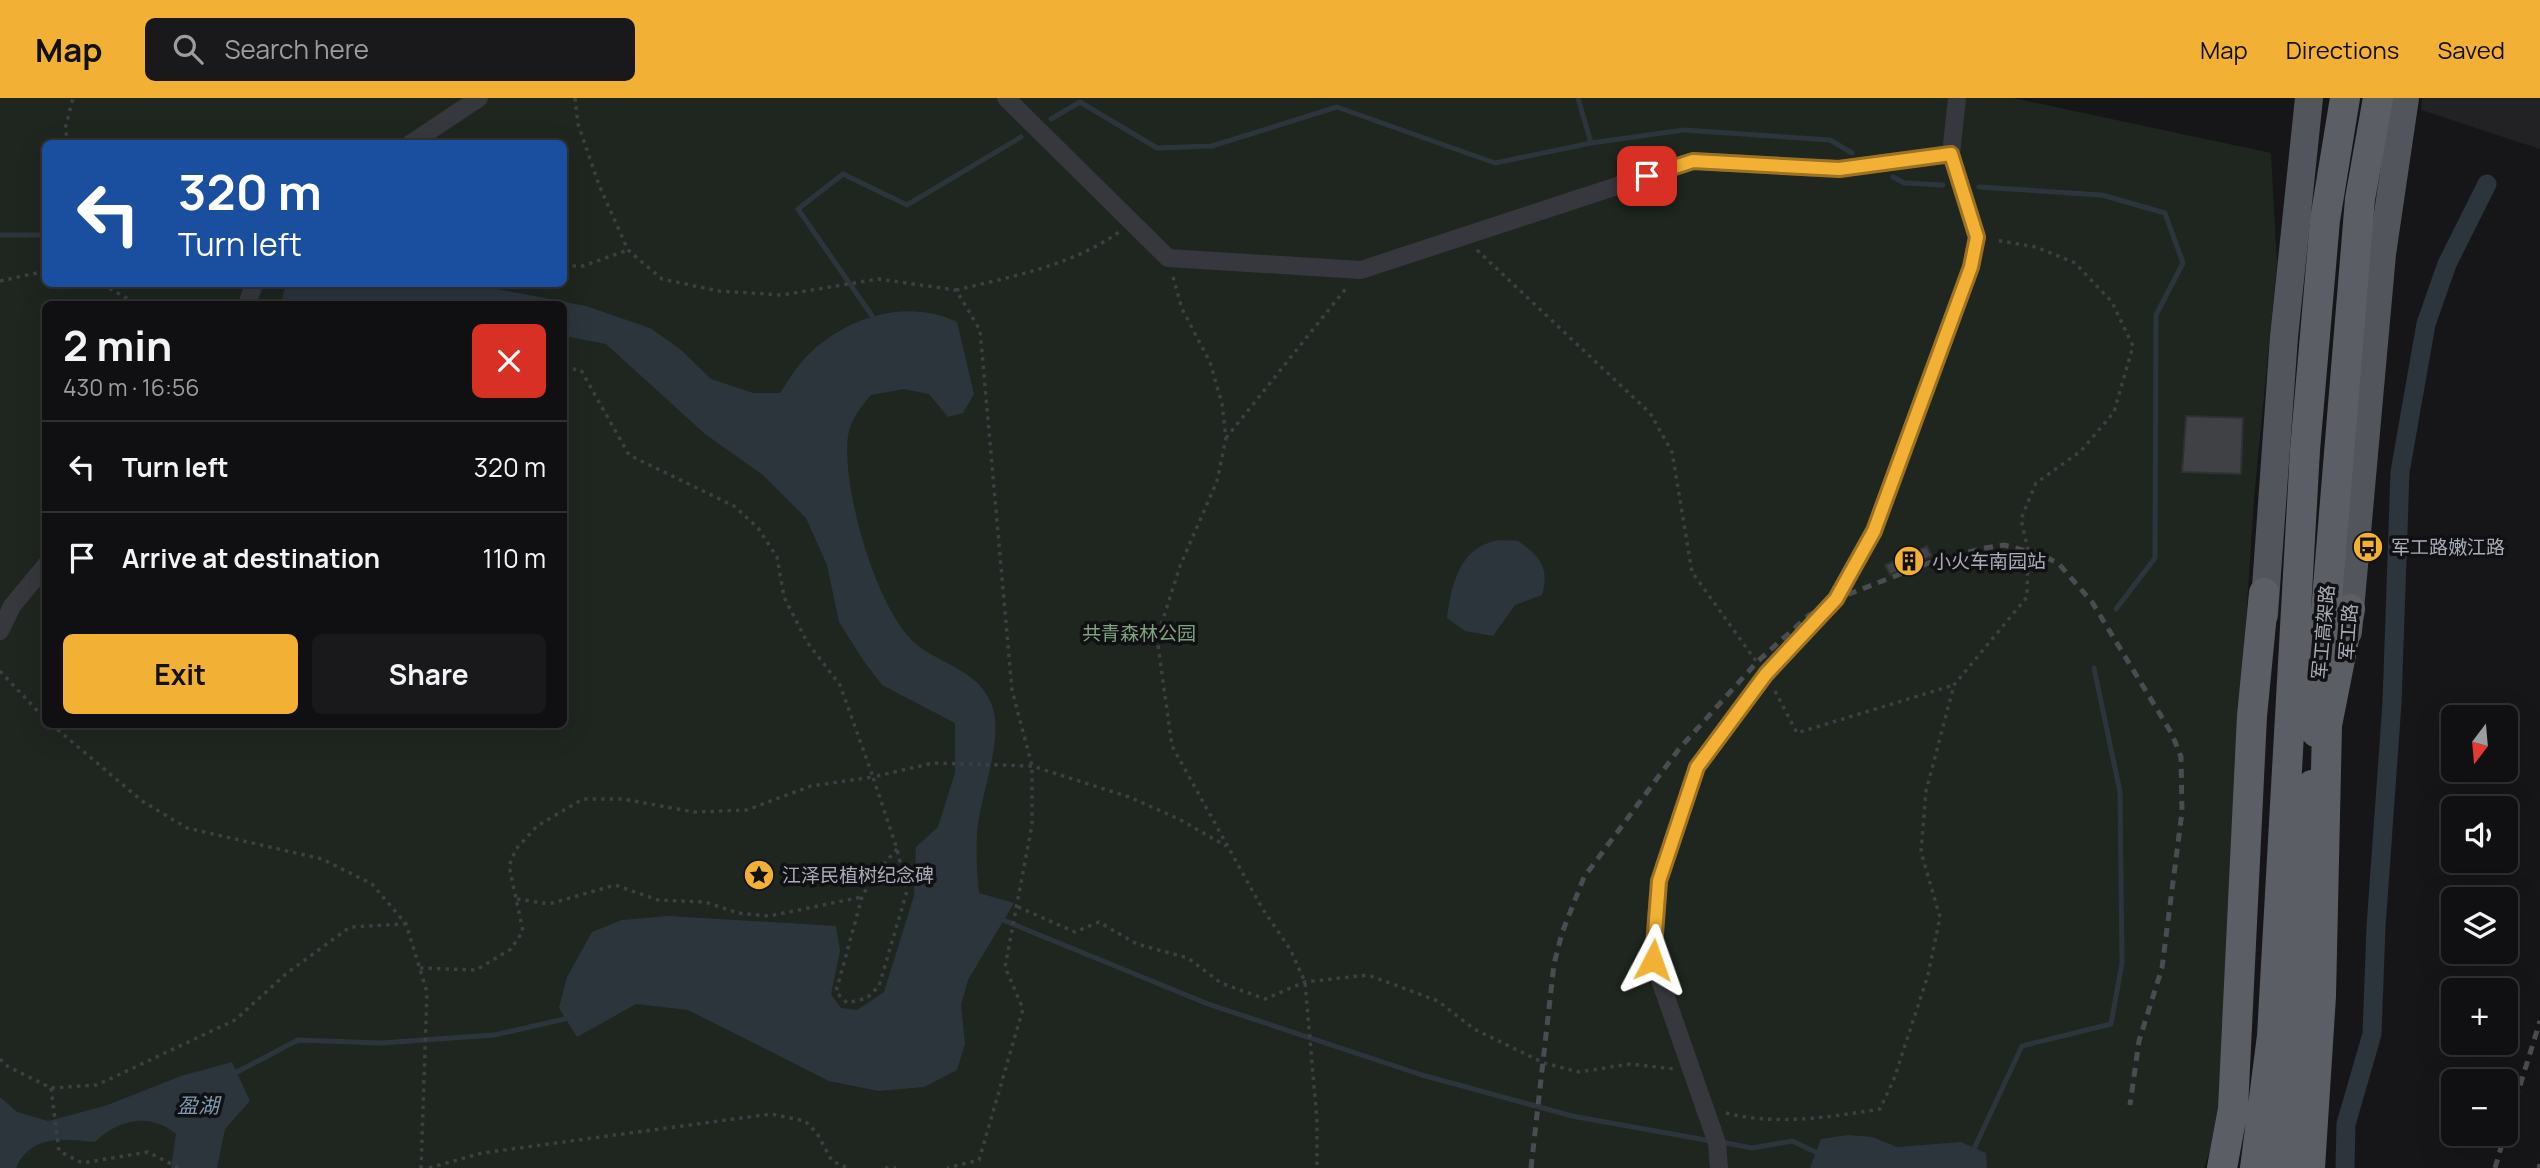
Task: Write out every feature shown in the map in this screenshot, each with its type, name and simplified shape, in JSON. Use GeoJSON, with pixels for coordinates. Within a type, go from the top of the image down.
{"type":"FeatureCollection","features":[{"type":"Feature","properties":{"kind":"highway","name":"军工高架路"},"geometry":{"type":"LineString","coordinates":[[2255,1168],[2272,1036],[2305,450],[2325,220],[2345,98]]}},
{"type":"Feature","properties":{"kind":"highway","name":"军工高架路"},"geometry":{"type":"LineString","coordinates":[[2283,1168],[2295,1057],[2321,648],[2360,199],[2378,98]]}},
{"type":"Feature","properties":{"kind":"highway"},"geometry":{"type":"LineString","coordinates":[[2222,1168],[2233,1109],[2252,716],[2264,593]]}},
{"type":"Feature","properties":{"kind":"highway"},"geometry":{"type":"LineString","coordinates":[[2310,1168],[2321,996],[2328,725],[2350,609]]}},
{"type":"Feature","properties":{"kind":"main road"},"geometry":{"type":"LineString","coordinates":[[2232,1168],[2244,1105],[2264,749],[2264,593],[2284,337],[2309,98]]}},
{"type":"Feature","properties":{"kind":"main road","name":"军工路"},"geometry":{"type":"LineString","coordinates":[[2303,1168],[2382,254],[2405,98]]}},
{"type":"Feature","properties":{"kind":"street"},"geometry":{"type":"LineString","coordinates":[[416,140],[479,98]]}},
{"type":"Feature","properties":{"kind":"street"},"geometry":{"type":"LineString","coordinates":[[1006,98],[1168,258],[1361,270],[1693,161],[1839,169],[1951,154]]}},
{"type":"Feature","properties":{"kind":"street"},"geometry":{"type":"LineString","coordinates":[[1719,1168],[1717,1143],[1653,960],[1659,881],[1697,767],[1766,674],[1836,599],[1874,531],[1971,267],[1977,237],[1951,154],[1957,98]]}},
{"type":"Feature","properties":{"kind":"street"},"geometry":{"type":"LineString","coordinates":[[0,631],[12,606],[42,570]]}},
{"type":"Feature","properties":{"kind":"path"},"geometry":{"type":"LineString","coordinates":[[68,140],[65,129],[73,98]]}},
{"type":"Feature","properties":{"kind":"path"},"geometry":{"type":"LineString","coordinates":[[575,98],[578,124],[594,173],[628,250],[662,279],[719,291],[782,295],[878,279],[956,290],[1044,267],[1098,247],[1132,223]]}},
{"type":"Feature","properties":{"kind":"path"},"geometry":{"type":"LineString","coordinates":[[1462,237],[1650,413],[1672,452],[1692,572],[1766,674],[1797,733],[1954,685]]}},
{"type":"Feature","properties":{"kind":"path"},"geometry":{"type":"LineString","coordinates":[[1704,1107],[1746,1118],[1810,1120],[1880,1109],[1894,1079],[1928,975],[1940,917],[1920,852],[1926,792],[1954,685],[2027,597],[2028,550],[2021,519],[2036,483],[2081,451],[2114,412],[2133,346],[2112,302],[2075,263],[2036,247],[1977,237]]}},
{"type":"Feature","properties":{"kind":"path"},"geometry":{"type":"LineString","coordinates":[[567,266],[583,266],[628,250]]}},
{"type":"Feature","properties":{"kind":"path"},"geometry":{"type":"LineString","coordinates":[[1168,258],[1182,309],[1210,362],[1222,404],[1226,439],[1217,481],[1180,566],[1157,638],[1172,746],[1262,908],[1290,949],[1305,982],[1317,1121],[1317,1168]]}},
{"type":"Feature","properties":{"kind":"path"},"geometry":{"type":"LineString","coordinates":[[1226,439],[1361,270]]}},
{"type":"Feature","properties":{"kind":"path"},"geometry":{"type":"LineString","coordinates":[[0,281],[42,272]]}},
{"type":"Feature","properties":{"kind":"path"},"geometry":{"type":"LineString","coordinates":[[107,287],[132,301]]}},
{"type":"Feature","properties":{"kind":"path"},"geometry":{"type":"LineString","coordinates":[[947,1168],[979,1160],[1023,1009],[1005,967],[1032,824],[1032,766],[1012,690],[980,330],[956,290]]}},
{"type":"Feature","properties":{"kind":"path"},"geometry":{"type":"LineString","coordinates":[[567,368],[581,370],[629,455],[734,506],[758,528],[777,557],[784,597],[807,642],[840,685],[897,849],[907,891],[879,986],[867,998],[847,1003],[836,992],[862,897],[872,878],[897,849]]}},
{"type":"Feature","properties":{"kind":"path"},"geometry":{"type":"LineString","coordinates":[[0,671],[42,716]]}},
{"type":"Feature","properties":{"kind":"path"},"geometry":{"type":"LineString","coordinates":[[56,728],[142,801],[187,828],[322,859],[372,884],[406,924],[427,992],[421,1168]]}},
{"type":"Feature","properties":{"kind":"path"},"geometry":{"type":"LineString","coordinates":[[420,968],[476,970],[511,949],[523,931],[509,866],[516,849],[537,826],[583,799],[624,799],[694,812],[747,810],[811,786],[873,777],[933,763],[1032,766],[1129,797],[1179,819],[1228,847]]}},
{"type":"Feature","properties":{"kind":"path"},"geometry":{"type":"LineString","coordinates":[[516,898],[549,904],[615,885],[658,900],[705,902],[738,913],[769,916],[862,897]]}},
{"type":"Feature","properties":{"kind":"path"},"geometry":{"type":"LineString","coordinates":[[1018,906],[1075,932],[1098,922],[1137,944],[1188,958],[1221,983],[1265,999],[1305,982],[1368,975],[1437,1000],[1474,1029],[1531,1058],[1578,1072],[1630,1064],[1690,1071]]}},
{"type":"Feature","properties":{"kind":"path"},"geometry":{"type":"LineString","coordinates":[[0,1059],[7,1066],[51,1088],[97,1085],[235,1020],[287,973],[350,927],[406,924]]}},
{"type":"Feature","properties":{"kind":"path"},"geometry":{"type":"LineString","coordinates":[[51,1088],[59,1151],[82,1163],[148,1152],[179,1168]]}},
{"type":"Feature","properties":{"kind":"path"},"geometry":{"type":"LineString","coordinates":[[429,1168],[482,1153],[771,1114],[805,1121],[817,1133],[832,1161],[848,1168]]}},
{"type":"Feature","properties":{"kind":"path"},"geometry":{"type":"LineString","coordinates":[[885,1168],[896,1168]]}},
{"type":"Feature","properties":{"kind":"shaded area"},"geometry":{"type":"Polygon","coordinates":[[[2422,98],[2540,98],[2540,149],[2421,110],[2422,98]]]}},
{"type":"Feature","properties":{"kind":"green space","name":"共青森林公园"},"geometry":{"type":"Polygon","coordinates":[[[0,98],[2013,98],[2271,153],[2277,263],[2254,499],[2231,850],[2226,1106],[2204,1168],[0,1168],[0,98]]]}},
{"type":"Feature","properties":{"kind":"water"},"geometry":{"type":"Polygon","coordinates":[[[285,287],[487,287],[560,301],[281,301],[285,287]]]}},
{"type":"Feature","properties":{"kind":"water"},"geometry":{"type":"Polygon","coordinates":[[[567,302],[586,306],[650,328],[680,349],[711,379],[753,393],[780,393],[805,358],[820,344],[856,322],[897,312],[917,311],[957,322],[974,394],[963,413],[948,417],[929,394],[904,389],[871,395],[851,425],[847,458],[856,516],[888,606],[902,629],[917,645],[959,669],[977,683],[991,703],[995,717],[994,750],[977,834],[979,893],[1014,903],[968,980],[961,1005],[965,1044],[957,1070],[924,1087],[879,1091],[829,1081],[688,1010],[636,1004],[577,1037],[559,1008],[567,977],[592,932],[622,920],[669,916],[836,926],[840,951],[831,994],[841,1008],[857,1010],[884,992],[914,896],[916,847],[938,827],[955,773],[955,723],[882,685],[863,660],[839,622],[827,565],[806,518],[763,475],[705,434],[606,344],[567,337],[567,302]]]}},
{"type":"Feature","properties":{"kind":"water"},"geometry":{"type":"Polygon","coordinates":[[[1494,541],[1518,541],[1532,552],[1544,570],[1542,595],[1515,605],[1493,636],[1465,631],[1447,618],[1454,584],[1470,554],[1494,541]]]}},
{"type":"Feature","properties":{"kind":"water","name":"盈湖"},"geometry":{"type":"Polygon","coordinates":[[[232,1062],[250,1101],[225,1129],[217,1168],[171,1168],[176,1134],[156,1123],[134,1121],[114,1128],[95,1142],[60,1140],[39,1144],[22,1157],[16,1168],[0,1168],[0,1097],[17,1112],[48,1121],[105,1106],[181,1076],[232,1062]]]}},
{"type":"Feature","properties":{"kind":"water"},"geometry":{"type":"Polygon","coordinates":[[[1848,1135],[1872,1137],[1897,1147],[1961,1142],[1986,1153],[1987,1168],[1810,1168],[1821,1139],[1848,1135]]]}},
{"type":"Feature","properties":{"kind":"building"},"geometry":{"type":"Polygon","coordinates":[[[2186,416],[2243,418],[2241,474],[2182,472],[2186,416]]]}},
{"type":"Feature","properties":{"kind":"building","name":"小火车南园站"},"geometry":{"type":"Polygon","coordinates":[[[1927,546],[1932,556],[1890,575],[1885,565],[1927,546]]]}},
{"type":"Feature","properties":{"kind":"waterway"},"geometry":{"type":"LineString","coordinates":[[1578,98],[1591,143]]}},
{"type":"Feature","properties":{"kind":"waterway"},"geometry":{"type":"LineString","coordinates":[[1051,119],[1080,102],[1157,148],[1212,146],[1337,107],[1495,163],[1591,143],[1684,130],[1830,140],[1852,153]]}},
{"type":"Feature","properties":{"kind":"waterway"},"geometry":{"type":"LineString","coordinates":[[877,323],[798,209],[843,174],[907,205],[1021,137]]}},
{"type":"Feature","properties":{"kind":"waterway"},"geometry":{"type":"LineString","coordinates":[[1893,177],[1904,183],[1943,185]]}},
{"type":"Feature","properties":{"kind":"waterway"},"geometry":{"type":"LineString","coordinates":[[2345,1168],[2346,1124],[2372,1034],[2376,927],[2392,703],[2400,472],[2426,324],[2447,264],[2487,184]]}},
{"type":"Feature","properties":{"kind":"waterway"},"geometry":{"type":"LineString","coordinates":[[1979,187],[2102,195],[2165,213],[2183,263],[2156,315],[2155,558],[2116,609]]}},
{"type":"Feature","properties":{"kind":"waterway"},"geometry":{"type":"LineString","coordinates":[[0,235],[42,235]]}},
{"type":"Feature","properties":{"kind":"waterway"},"geometry":{"type":"LineString","coordinates":[[1972,1153],[2022,1046],[2111,1024],[2122,963],[2120,792],[2094,668]]}},
{"type":"Feature","properties":{"kind":"waterway"},"geometry":{"type":"LineString","coordinates":[[1003,920],[1208,1004],[1422,1075],[1572,1116],[1711,1141]]}},
{"type":"Feature","properties":{"kind":"waterway"},"geometry":{"type":"LineString","coordinates":[[237,1072],[298,1040],[381,1043],[494,1035],[565,1019]]}},
{"type":"Feature","properties":{"kind":"waterway"},"geometry":{"type":"LineString","coordinates":[[1721,1142],[1752,1148],[1792,1141],[1822,1155]]}},
{"type":"Feature","properties":{"kind":"railway"},"geometry":{"type":"LineString","coordinates":[[1531,1168],[1554,964],[1562,933],[1584,877],[1679,749],[1757,662],[1808,616],[1836,599],[1939,559],[2004,545],[2042,555],[2059,564],[2092,602],[2172,734],[2181,757],[2182,812],[2162,968],[2139,1041],[2130,1105]]}},
{"type":"Feature","properties":{"kind":"railway"},"geometry":{"type":"LineString","coordinates":[[2518,1092],[2540,1021]]}},
{"type":"Feature","properties":{"kind":"railway"},"geometry":{"type":"LineString","coordinates":[[2495,1168],[2501,1146]]}},
{"type":"Feature","properties":{"kind":"railway"},"geometry":{"type":"LineString","coordinates":[[2539,1168],[2540,1164]]}},
{"type":"Feature","properties":{"kind":"place","name":"军工路嫩江路"},"geometry":{"type":"Point","coordinates":[2368,547]}},
{"type":"Feature","properties":{"kind":"place","name":"小火车南园站"},"geometry":{"type":"Point","coordinates":[1909,561]}},
{"type":"Feature","properties":{"kind":"place","name":"江泽民植树纪念碑"},"geometry":{"type":"Point","coordinates":[759,875]}},
{"type":"Feature","properties":{"kind":"route"},"geometry":{"type":"LineString","coordinates":[[1647,176],[1693,161],[1839,169],[1951,154],[1977,237],[1971,267],[1874,531],[1836,599],[1766,674],[1697,767],[1659,881],[1653,960]]}}]}
